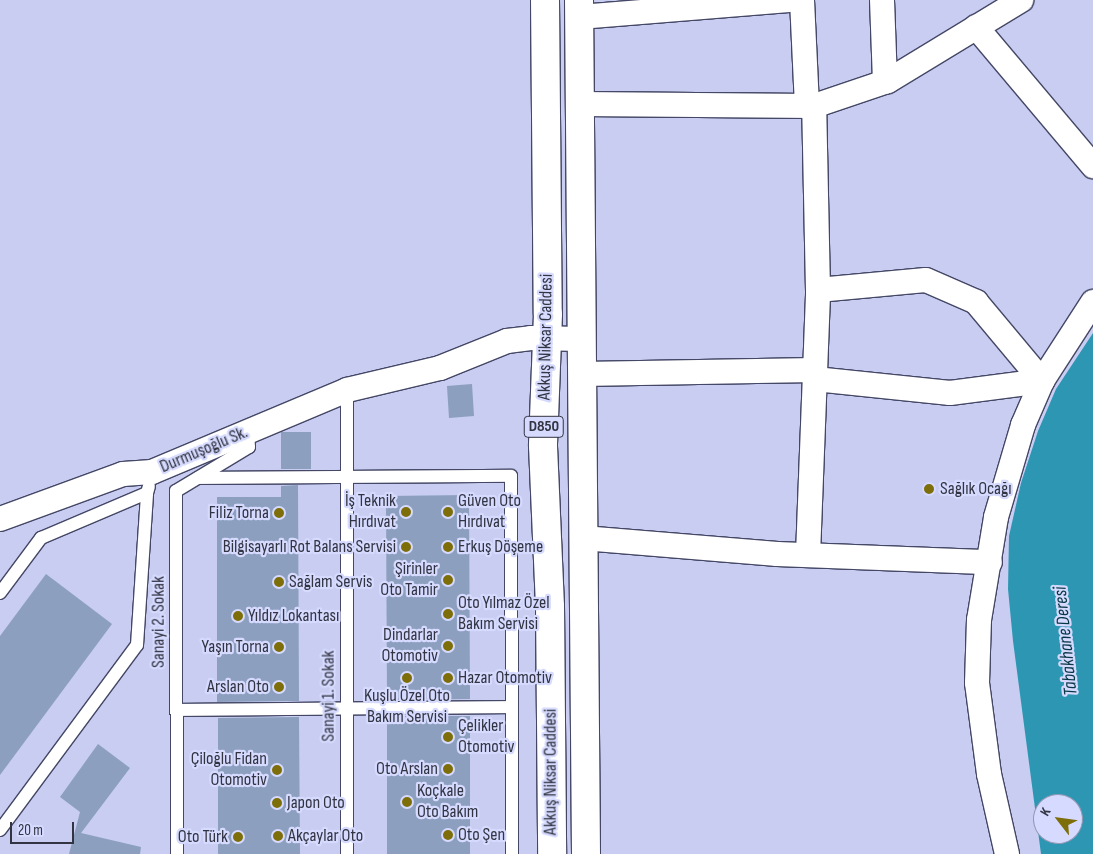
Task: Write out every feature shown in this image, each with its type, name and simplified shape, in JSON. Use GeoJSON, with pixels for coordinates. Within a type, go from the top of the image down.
{"type":"FeatureCollection","features":[{"type":"Feature","properties":{"kind":"main road","name":"Akkuş Niksar Caddesi"},"geometry":{"type":"LineString","coordinates":[[545,0],[547,338],[543,446],[550,606],[552,854]]}},
{"type":"Feature","properties":{"kind":"main road","name":"Akkuş Niksar Caddesi"},"geometry":{"type":"LineString","coordinates":[[579,9],[586,854]]}},
{"type":"Feature","properties":{"kind":"street"},"geometry":{"type":"LineString","coordinates":[[579,9],[789,0]]}},
{"type":"Feature","properties":{"kind":"street"},"geometry":{"type":"LineString","coordinates":[[802,0],[810,105],[818,290],[808,555]]}},
{"type":"Feature","properties":{"kind":"street"},"geometry":{"type":"LineString","coordinates":[[882,0],[885,82]]}},
{"type":"Feature","properties":{"kind":"street"},"geometry":{"type":"LineString","coordinates":[[580,104],[810,105],[885,82],[976,27],[1009,4]]}},
{"type":"Feature","properties":{"kind":"street"},"geometry":{"type":"LineString","coordinates":[[976,27],[1093,166]]}},
{"type":"Feature","properties":{"kind":"street"},"geometry":{"type":"LineString","coordinates":[[818,290],[926,280],[976,302],[1042,381]]}},
{"type":"Feature","properties":{"kind":"street"},"geometry":{"type":"LineString","coordinates":[[1007,854],[989,774],[978,683],[979,620],[1005,478],[1042,381],[1093,302]]}},
{"type":"Feature","properties":{"kind":"street","name":"Durmuşoğlu Sk."},"geometry":{"type":"LineString","coordinates":[[0,518],[123,474],[150,483],[248,431],[347,390],[440,368],[507,341],[547,338],[582,339]]}},
{"type":"Feature","properties":{"kind":"street"},"geometry":{"type":"LineString","coordinates":[[582,374],[815,374],[950,393],[1042,381]]}},
{"type":"Feature","properties":{"kind":"street"},"geometry":{"type":"LineString","coordinates":[[583,538],[808,555],[990,562]]}},
{"type":"Feature","properties":{"kind":"lane","name":"Sanayi 1. Sokak"},"geometry":{"type":"LineString","coordinates":[[347,390],[345,477],[347,854]]}},
{"type":"Feature","properties":{"kind":"lane","name":"Sanayi 2. Sokak"},"geometry":{"type":"LineString","coordinates":[[177,854],[176,491],[249,446],[248,431]]}},
{"type":"Feature","properties":{"kind":"lane"},"geometry":{"type":"LineString","coordinates":[[198,478],[511,476],[512,854]]}},
{"type":"Feature","properties":{"kind":"lane"},"geometry":{"type":"LineString","coordinates":[[0,593],[41,538],[150,483]]}},
{"type":"Feature","properties":{"kind":"lane"},"geometry":{"type":"LineString","coordinates":[[0,830],[5,813],[137,645],[150,483]]}},
{"type":"Feature","properties":{"kind":"lane"},"geometry":{"type":"LineString","coordinates":[[177,710],[512,707]]}},
{"type":"Feature","properties":{"kind":"water","name":"Tabakhane Deresi"},"geometry":{"type":"Polygon","coordinates":[[[1093,333],[1093,854],[1041,854],[1040,844],[1083,844],[1083,794],[1033,794],[1013,641],[1008,589],[1009,536],[1021,483],[1038,431],[1056,389],[1093,333]]]}},
{"type":"Feature","properties":{"kind":"building"},"geometry":{"type":"Polygon","coordinates":[[[472,384],[474,416],[449,418],[447,386],[472,384]]]}},
{"type":"Feature","properties":{"kind":"building"},"geometry":{"type":"Polygon","coordinates":[[[281,432],[311,432],[311,469],[281,469],[281,432]]]}},
{"type":"Feature","properties":{"kind":"building"},"geometry":{"type":"Polygon","coordinates":[[[298,485],[299,701],[217,702],[217,497],[281,497],[281,486],[298,485]]]}},
{"type":"Feature","properties":{"kind":"building"},"geometry":{"type":"Polygon","coordinates":[[[469,495],[470,699],[387,700],[386,496],[469,495]]]}},
{"type":"Feature","properties":{"kind":"building"},"geometry":{"type":"Polygon","coordinates":[[[46,574],[112,624],[0,775],[0,636],[46,574]]]}},
{"type":"Feature","properties":{"kind":"building"},"geometry":{"type":"Polygon","coordinates":[[[387,716],[470,716],[470,854],[387,854],[387,716]]]}},
{"type":"Feature","properties":{"kind":"building"},"geometry":{"type":"Polygon","coordinates":[[[299,717],[300,854],[218,854],[218,718],[299,717]]]}},
{"type":"Feature","properties":{"kind":"building"},"geometry":{"type":"Polygon","coordinates":[[[98,744],[130,768],[81,833],[141,847],[140,854],[69,854],[80,812],[60,797],[98,744]]]}},
{"type":"Feature","properties":{"kind":"place","name":"Sağlık Ocağı"},"geometry":{"type":"Point","coordinates":[929,489]}},
{"type":"Feature","properties":{"kind":"place","name":"İş Teknik Hırdıvat"},"geometry":{"type":"Point","coordinates":[406,512]}},
{"type":"Feature","properties":{"kind":"place","name":"Güven Oto Hırdıvat"},"geometry":{"type":"Point","coordinates":[448,512]}},
{"type":"Feature","properties":{"kind":"place","name":"Filiz Torna"},"geometry":{"type":"Point","coordinates":[279,513]}},
{"type":"Feature","properties":{"kind":"place","name":"Bilgisayarlı Rot Balans Servisi"},"geometry":{"type":"Point","coordinates":[406,547]}},
{"type":"Feature","properties":{"kind":"place","name":"Erkuş Döşeme"},"geometry":{"type":"Point","coordinates":[448,547]}},
{"type":"Feature","properties":{"kind":"place","name":"Şirinler Oto Tamir"},"geometry":{"type":"Point","coordinates":[448,580]}},
{"type":"Feature","properties":{"kind":"place","name":"Sağlam Servis"},"geometry":{"type":"Point","coordinates":[279,582]}},
{"type":"Feature","properties":{"kind":"place","name":"Oto Yılmaz Özel Bakım Servisi"},"geometry":{"type":"Point","coordinates":[448,614]}},
{"type":"Feature","properties":{"kind":"place","name":"Yıldız Lokantası"},"geometry":{"type":"Point","coordinates":[238,616]}},
{"type":"Feature","properties":{"kind":"place","name":"Dindarlar Otomotiv"},"geometry":{"type":"Point","coordinates":[448,646]}},
{"type":"Feature","properties":{"kind":"place","name":"Yaşın Torna"},"geometry":{"type":"Point","coordinates":[279,647]}},
{"type":"Feature","properties":{"kind":"place","name":"Kuşlu Özel Oto Bakım Servisi"},"geometry":{"type":"Point","coordinates":[407,678]}},
{"type":"Feature","properties":{"kind":"place","name":"Hazar Otomotiv"},"geometry":{"type":"Point","coordinates":[448,678]}},
{"type":"Feature","properties":{"kind":"place","name":"Arslan Oto"},"geometry":{"type":"Point","coordinates":[279,687]}},
{"type":"Feature","properties":{"kind":"place","name":"Çelikler Otomotiv"},"geometry":{"type":"Point","coordinates":[448,737]}},
{"type":"Feature","properties":{"kind":"place","name":"Oto Arslan"},"geometry":{"type":"Point","coordinates":[448,769]}},
{"type":"Feature","properties":{"kind":"place","name":"Çiloğlu Fidan Otomotiv"},"geometry":{"type":"Point","coordinates":[277,770]}},
{"type":"Feature","properties":{"kind":"place","name":"Koçkale Oto Bakım"},"geometry":{"type":"Point","coordinates":[407,802]}},
{"type":"Feature","properties":{"kind":"place","name":"Japon Oto"},"geometry":{"type":"Point","coordinates":[277,803]}},
{"type":"Feature","properties":{"kind":"place","name":"Oto Şen"},"geometry":{"type":"Point","coordinates":[448,835]}},
{"type":"Feature","properties":{"kind":"place","name":"Akçaylar Oto"},"geometry":{"type":"Point","coordinates":[278,836]}},
{"type":"Feature","properties":{"kind":"place","name":"Oto Türk"},"geometry":{"type":"Point","coordinates":[238,837]}}]}
